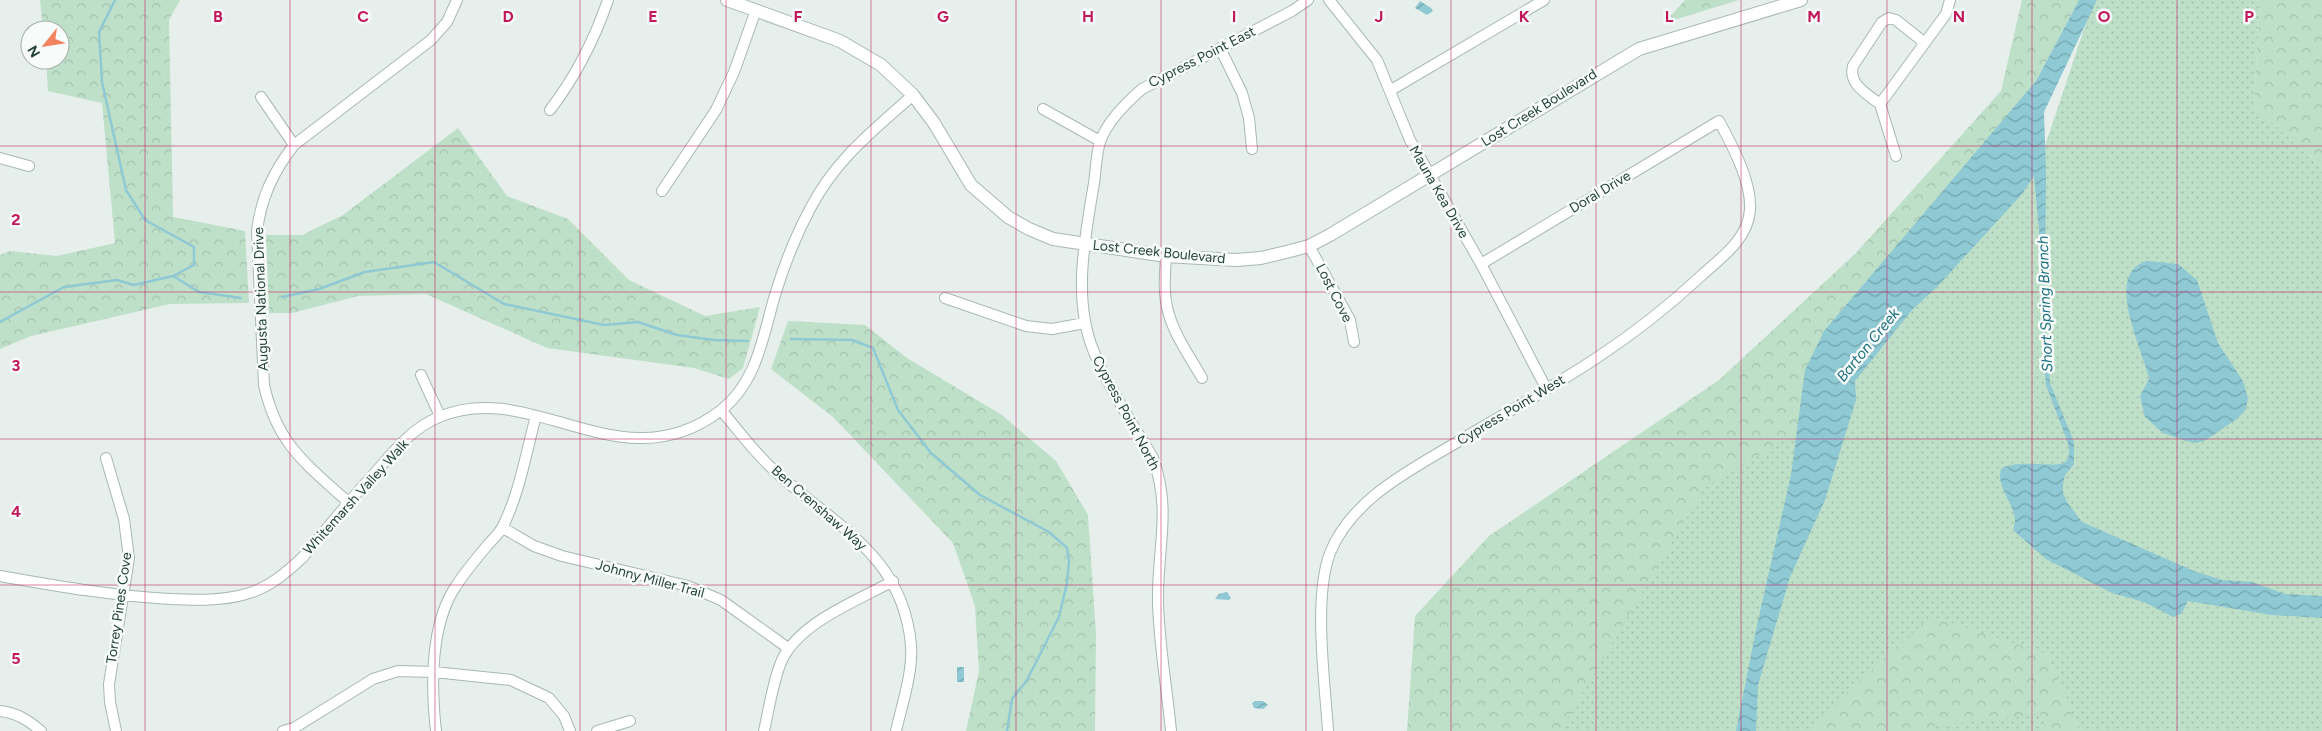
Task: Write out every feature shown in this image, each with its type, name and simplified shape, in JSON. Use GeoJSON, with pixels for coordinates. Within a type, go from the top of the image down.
{"type":"FeatureCollection","features":[{"type":"Feature","properties":{"kind":"street","name":"Augusta National Drive"},"geometry":{"type":"LineString","coordinates":[[348,502],[301,460],[285,440],[268,405],[264,385],[257,231],[259,212],[266,189],[278,166],[294,145],[431,40],[447,22],[457,0]]}},
{"type":"Feature","properties":{"kind":"street"},"geometry":{"type":"LineString","coordinates":[[550,110],[578,70],[597,31],[608,0]]}},
{"type":"Feature","properties":{"kind":"street","name":"Lost Creek Boulevard"},"geometry":{"type":"LineString","coordinates":[[727,0],[840,41],[862,52],[898,79],[914,95],[934,124],[971,185],[992,204],[1029,229],[1053,239],[1084,245],[1166,256],[1236,260],[1262,258],[1309,246],[1428,176],[1572,87],[1639,49],[1801,0]]}},
{"type":"Feature","properties":{"kind":"street","name":"Cypress Point East"},"geometry":{"type":"LineString","coordinates":[[1084,245],[1100,141],[1119,113],[1142,89],[1292,11],[1308,0]]}},
{"type":"Feature","properties":{"kind":"street","name":"Mauna Kea Drive"},"geometry":{"type":"LineString","coordinates":[[1329,0],[1377,60],[1391,90],[1410,140],[1428,176],[1481,264],[1546,388]]}},
{"type":"Feature","properties":{"kind":"street"},"geometry":{"type":"LineString","coordinates":[[1391,90],[1526,5],[1544,0]]}},
{"type":"Feature","properties":{"kind":"street"},"geometry":{"type":"LineString","coordinates":[[1880,104],[1946,14],[1950,0]]}},
{"type":"Feature","properties":{"kind":"street"},"geometry":{"type":"LineString","coordinates":[[662,191],[716,110],[734,72],[756,10]]}},
{"type":"Feature","properties":{"kind":"street"},"geometry":{"type":"LineString","coordinates":[[1896,156],[1880,104],[1857,86],[1852,71],[1882,22],[1889,18],[1896,20],[1925,43]]}},
{"type":"Feature","properties":{"kind":"street"},"geometry":{"type":"LineString","coordinates":[[1220,48],[1242,93],[1249,118],[1252,149]]}},
{"type":"Feature","properties":{"kind":"street","name":"Whitemarsh Valley Walk"},"geometry":{"type":"LineString","coordinates":[[0,576],[123,597],[185,600],[220,599],[246,594],[268,584],[287,572],[303,557],[348,502],[401,443],[423,425],[440,416],[477,408],[502,409],[606,435],[634,439],[658,438],[679,433],[721,410],[750,374],[764,340],[775,296],[789,254],[811,207],[832,172],[857,146],[914,95]]}},
{"type":"Feature","properties":{"kind":"street"},"geometry":{"type":"LineString","coordinates":[[260,97],[294,145]]}},
{"type":"Feature","properties":{"kind":"street"},"geometry":{"type":"LineString","coordinates":[[1043,109],[1100,141]]}},
{"type":"Feature","properties":{"kind":"street","name":"Doral Drive"},"geometry":{"type":"LineString","coordinates":[[1481,264],[1719,121]]}},
{"type":"Feature","properties":{"kind":"street","name":"Cypress Point West"},"geometry":{"type":"LineString","coordinates":[[1328,731],[1321,602],[1330,554],[1341,532],[1356,513],[1396,479],[1594,360],[1650,320],[1734,246],[1746,228],[1750,209],[1748,188],[1730,142],[1719,121]]}},
{"type":"Feature","properties":{"kind":"street"},"geometry":{"type":"LineString","coordinates":[[0,158],[29,166]]}},
{"type":"Feature","properties":{"kind":"street","name":"Cypress Point North"},"geometry":{"type":"LineString","coordinates":[[1084,245],[1083,295],[1085,323],[1094,351],[1153,458],[1163,498],[1164,524],[1158,576],[1158,604],[1171,731]]}},
{"type":"Feature","properties":{"kind":"street","name":"Lost Cove"},"geometry":{"type":"LineString","coordinates":[[1309,246],[1350,320],[1354,342]]}},
{"type":"Feature","properties":{"kind":"street"},"geometry":{"type":"LineString","coordinates":[[1166,256],[1164,290],[1168,312],[1176,332],[1202,378]]}},
{"type":"Feature","properties":{"kind":"street"},"geometry":{"type":"LineString","coordinates":[[945,298],[1026,326],[1052,329],[1085,323]]}},
{"type":"Feature","properties":{"kind":"street"},"geometry":{"type":"LineString","coordinates":[[421,374],[440,416]]}},
{"type":"Feature","properties":{"kind":"street","name":"Ben Crenshaw Way"},"geometry":{"type":"LineString","coordinates":[[721,410],[776,472],[852,534],[879,561],[893,581],[901,600],[911,646],[910,666],[896,731]]}},
{"type":"Feature","properties":{"kind":"street"},"geometry":{"type":"LineString","coordinates":[[436,731],[433,706],[434,672],[438,630],[444,607],[455,586],[502,528],[514,500],[536,416]]}},
{"type":"Feature","properties":{"kind":"street","name":"Torrey Pines Cove"},"geometry":{"type":"LineString","coordinates":[[106,458],[128,537],[129,558],[109,684],[110,702],[116,731]]}},
{"type":"Feature","properties":{"kind":"street","name":"Johnny Miller Trail"},"geometry":{"type":"LineString","coordinates":[[502,528],[534,546],[562,556],[688,586],[721,600],[788,648]]}},
{"type":"Feature","properties":{"kind":"street"},"geometry":{"type":"LineString","coordinates":[[764,731],[781,662],[788,648],[802,632],[893,581]]}},
{"type":"Feature","properties":{"kind":"street"},"geometry":{"type":"LineString","coordinates":[[283,731],[294,728],[384,674],[398,671],[434,672],[511,680],[549,698],[564,716],[570,731]]}},
{"type":"Feature","properties":{"kind":"street"},"geometry":{"type":"LineString","coordinates":[[0,711],[13,712],[28,720],[41,731]]}},
{"type":"Feature","properties":{"kind":"street"},"geometry":{"type":"LineString","coordinates":[[597,731],[630,721]]}},
{"type":"Feature","properties":{"kind":"green space"},"geometry":{"type":"Polygon","coordinates":[[[40,0],[180,0],[169,20],[173,217],[245,231],[249,303],[170,304],[31,336],[0,349],[0,255],[10,251],[57,256],[115,243],[102,103],[48,91],[47,70],[70,70],[70,20],[42,20],[40,0]]]}},
{"type":"Feature","properties":{"kind":"green space"},"geometry":{"type":"Polygon","coordinates":[[[1685,0],[1739,0],[1664,23],[1685,0]]]}},
{"type":"Feature","properties":{"kind":"green space"},"geometry":{"type":"Polygon","coordinates":[[[2022,0],[2079,0],[2036,81],[1805,370],[1797,433],[1704,488],[1560,731],[1407,731],[1415,616],[1489,536],[1719,380],[1856,253],[2001,91],[2022,0]]]}},
{"type":"Feature","properties":{"kind":"green space"},"geometry":{"type":"Polygon","coordinates":[[[2097,0],[2260,0],[2254,106],[2322,167],[2322,731],[2079,731],[2047,654],[1817,720],[1814,731],[1523,731],[1719,396],[2035,176],[2088,17],[2097,0]]]}},
{"type":"Feature","properties":{"kind":"green space"},"geometry":{"type":"Polygon","coordinates":[[[2260,0],[2322,0],[2322,167],[2254,106],[2260,0]]]}},
{"type":"Feature","properties":{"kind":"green space"},"geometry":{"type":"Polygon","coordinates":[[[458,128],[507,196],[568,219],[629,280],[705,316],[760,307],[743,368],[729,379],[694,368],[547,348],[426,294],[358,296],[292,313],[269,313],[266,235],[302,235],[343,215],[458,128]]]}},
{"type":"Feature","properties":{"kind":"green space"},"geometry":{"type":"Polygon","coordinates":[[[788,321],[865,325],[907,358],[1002,415],[1056,461],[1088,515],[1096,635],[1095,731],[966,731],[979,671],[975,606],[953,543],[833,417],[771,369],[788,321]]]}},
{"type":"Feature","properties":{"kind":"green space"},"geometry":{"type":"Polygon","coordinates":[[[1931,616],[2047,654],[2079,731],[2048,731],[2040,714],[1932,726],[1931,731],[1814,731],[1817,720],[1931,616]]]}},
{"type":"Feature","properties":{"kind":"green space"},"geometry":{"type":"Polygon","coordinates":[[[2052,696],[2067,731],[1891,731],[2052,696]]]}},
{"type":"Feature","properties":{"kind":"water"},"geometry":{"type":"Polygon","coordinates":[[[2079,0],[2097,0],[2044,112],[2046,172],[2045,321],[2050,383],[2074,442],[2074,464],[2065,475],[2063,493],[2067,502],[2082,522],[2194,571],[2222,580],[2252,582],[2285,594],[2322,596],[2322,618],[2272,615],[2188,601],[2181,614],[2173,617],[2144,602],[2112,593],[2046,559],[2013,530],[2014,514],[2002,485],[2001,469],[2017,464],[2061,464],[2067,460],[2069,453],[2068,443],[2046,385],[2041,321],[2043,273],[2034,176],[2022,194],[1937,287],[1912,310],[1855,381],[1856,400],[1825,500],[1790,577],[1758,685],[1756,731],[1736,731],[1757,625],[1791,475],[1805,370],[1824,331],[2036,81],[2079,0]]]}},
{"type":"Feature","properties":{"kind":"water"},"geometry":{"type":"Polygon","coordinates":[[[1420,1],[1433,11],[1427,15],[1415,8],[1420,1]]]}},
{"type":"Feature","properties":{"kind":"water"},"geometry":{"type":"Polygon","coordinates":[[[2147,261],[2178,264],[2197,280],[2218,343],[2243,381],[2248,398],[2246,409],[2238,418],[2206,440],[2196,443],[2163,433],[2145,417],[2140,396],[2149,379],[2134,333],[2127,296],[2128,281],[2134,268],[2147,261]]]}},
{"type":"Feature","properties":{"kind":"water"},"geometry":{"type":"Polygon","coordinates":[[[1227,592],[1231,598],[1229,600],[1215,599],[1219,594],[1227,592]]]}},
{"type":"Feature","properties":{"kind":"water"},"geometry":{"type":"Polygon","coordinates":[[[957,667],[964,667],[964,682],[957,682],[957,667]]]}},
{"type":"Feature","properties":{"kind":"water"},"geometry":{"type":"Polygon","coordinates":[[[1263,701],[1268,705],[1263,709],[1254,708],[1252,703],[1263,701]]]}},
{"type":"Feature","properties":{"kind":"waterway"},"geometry":{"type":"LineString","coordinates":[[115,0],[99,32],[102,82],[126,190],[145,220],[194,247],[194,265],[173,276]]}},
{"type":"Feature","properties":{"kind":"waterway"},"geometry":{"type":"LineString","coordinates":[[282,297],[319,289],[365,272],[434,262],[504,304],[604,325],[638,322],[677,335],[714,340],[748,341]]}},
{"type":"Feature","properties":{"kind":"waterway"},"geometry":{"type":"LineString","coordinates":[[0,322],[64,287],[117,280],[134,285],[173,276],[199,292],[241,298]]}},
{"type":"Feature","properties":{"kind":"waterway"},"geometry":{"type":"LineString","coordinates":[[791,339],[852,340],[873,348],[898,410],[931,453],[980,495],[1049,532],[1067,548],[1069,561],[1067,583],[1059,617],[1027,680],[1012,699],[1007,731]]}},
{"type":"Feature","properties":{"kind":"water label","name":"Short Spring Branch"},"geometry":{"type":"Point","coordinates":[2045,304]}},
{"type":"Feature","properties":{"kind":"water label","name":"Barton Creek"},"geometry":{"type":"Point","coordinates":[1868,345]}}]}
